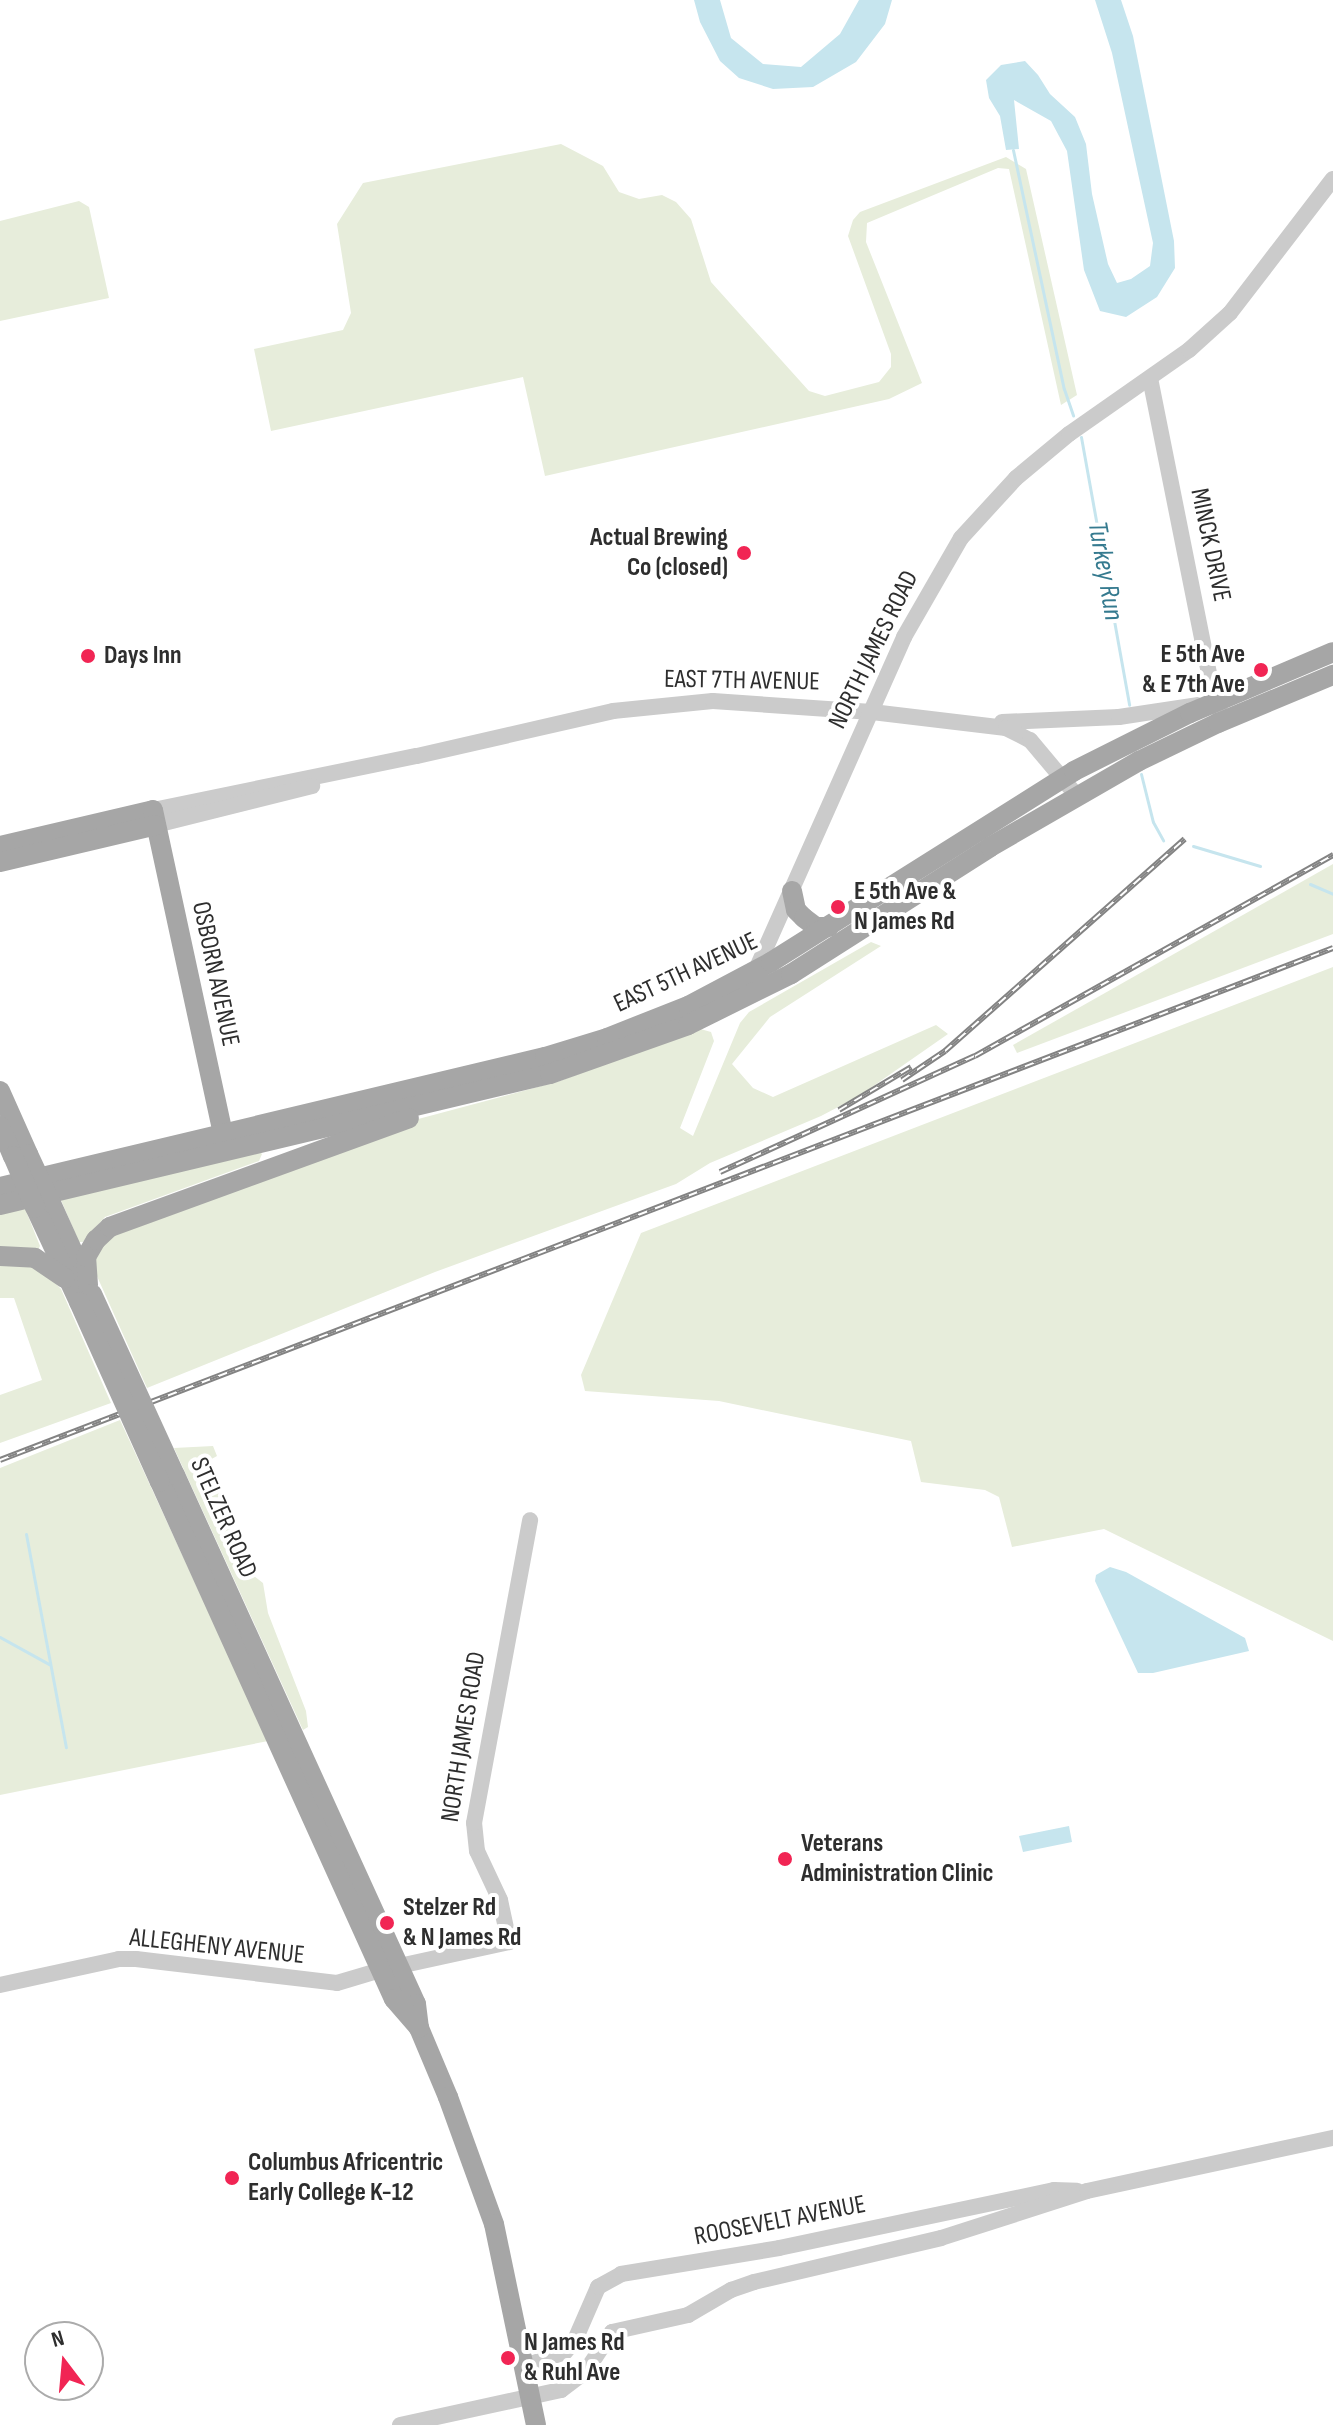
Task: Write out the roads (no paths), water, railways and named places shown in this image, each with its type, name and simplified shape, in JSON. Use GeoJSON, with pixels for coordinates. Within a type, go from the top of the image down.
{"type":"FeatureCollection","features":[{"type":"Feature","properties":{"kind":"main road","name":"EAST 5TH AVENUE"},"geometry":{"type":"LineString","coordinates":[[0,1187],[535,1078],[642,1043],[743,999],[860,933],[990,847],[1220,711],[1333,652]]}},
{"type":"Feature","properties":{"kind":"main road","name":"EAST 5TH AVENUE"},"geometry":{"type":"LineString","coordinates":[[0,1205],[224,1141],[564,1051],[688,1006],[829,927],[1062,778],[1220,711],[1333,675]]}},
{"type":"Feature","properties":{"kind":"main road","name":"EAST 7TH AVENUE"},"geometry":{"type":"LineString","coordinates":[[0,846],[154,817]]}},
{"type":"Feature","properties":{"kind":"main road","name":"EAST 7TH AVENUE"},"geometry":{"type":"LineString","coordinates":[[0,862],[154,817]]}},
{"type":"Feature","properties":{"kind":"main road","name":"OSBORN AVENUE"},"geometry":{"type":"LineString","coordinates":[[154,817],[224,1141]]}},
{"type":"Feature","properties":{"kind":"main road"},"geometry":{"type":"LineString","coordinates":[[792,891],[796,910],[804,918],[816,927],[829,927]]}},
{"type":"Feature","properties":{"kind":"main road"},"geometry":{"type":"LineString","coordinates":[[83,1291],[87,1254],[110,1227],[401,1121],[535,1078]]}},
{"type":"Feature","properties":{"kind":"main road","name":"STELZER ROAD"},"geometry":{"type":"LineString","coordinates":[[0,1091],[21,1155],[43,1205],[390,1968]]}},
{"type":"Feature","properties":{"kind":"main road","name":"STELZER ROAD"},"geometry":{"type":"LineString","coordinates":[[0,1126],[21,1155]]}},
{"type":"Feature","properties":{"kind":"main road"},"geometry":{"type":"LineString","coordinates":[[0,1256],[35,1258],[51,1265],[83,1291]]}},
{"type":"Feature","properties":{"kind":"main road"},"geometry":{"type":"LineString","coordinates":[[390,1968],[416,2004],[419,2028],[448,2097],[494,2224],[536,2425]]}},
{"type":"Feature","properties":{"kind":"street","name":"NORTH JAMES ROAD"},"geometry":{"type":"LineString","coordinates":[[743,999],[916,612],[961,538],[1016,478],[1069,434],[1150,378],[1230,313],[1333,179]]}},
{"type":"Feature","properties":{"kind":"street","name":"MINCK DRIVE"},"geometry":{"type":"LineString","coordinates":[[1150,378],[1220,711]]}},
{"type":"Feature","properties":{"kind":"street","name":"EAST 7TH AVENUE"},"geometry":{"type":"LineString","coordinates":[[154,817],[603,713],[659,704],[740,701],[975,722],[1074,721],[1220,711]]}},
{"type":"Feature","properties":{"kind":"street","name":"EAST 7TH AVENUE"},"geometry":{"type":"LineString","coordinates":[[975,722],[1024,736],[1077,796]]}},
{"type":"Feature","properties":{"kind":"street","name":"NORTH JAMES ROAD"},"geometry":{"type":"LineString","coordinates":[[390,1968],[509,1942],[500,1900],[477,1851],[474,1823],[530,1520]]}},
{"type":"Feature","properties":{"kind":"street","name":"ALLEGHENY AVENUE"},"geometry":{"type":"LineString","coordinates":[[0,1985],[119,1959],[171,1962],[324,1983],[337,1983],[390,1968]]}},
{"type":"Feature","properties":{"kind":"street","name":"ROOSEVELT AVENUE"},"geometry":{"type":"LineString","coordinates":[[400,2425],[531,2399],[561,2390],[574,2382],[612,2332],[688,2315],[731,2290],[754,2282],[941,2238],[1087,2191],[1333,2138]]}},
{"type":"Feature","properties":{"kind":"street","name":"ROOSEVELT AVENUE"},"geometry":{"type":"LineString","coordinates":[[525,2366],[565,2352],[575,2340],[598,2287],[621,2274],[779,2248],[1054,2190],[1087,2191]]}},
{"type":"Feature","properties":{"kind":"water"},"geometry":{"type":"Polygon","coordinates":[[[694,0],[720,0],[731,38],[763,64],[801,67],[840,34],[859,0],[892,0],[885,24],[856,62],[813,87],[773,89],[739,78],[720,61],[700,22],[694,0]]]}},
{"type":"Feature","properties":{"kind":"water"},"geometry":{"type":"Polygon","coordinates":[[[1095,0],[1121,0],[1133,36],[1174,241],[1175,268],[1157,297],[1126,317],[1100,311],[1084,270],[1067,151],[1051,121],[1014,100],[1019,149],[1006,150],[1000,116],[989,98],[986,80],[1001,65],[1025,61],[1038,75],[1050,94],[1075,117],[1086,144],[1092,194],[1108,264],[1117,283],[1131,279],[1150,266],[1153,243],[1112,53],[1095,0]]]}},
{"type":"Feature","properties":{"kind":"water"},"geometry":{"type":"Polygon","coordinates":[[[1110,1567],[1126,1572],[1245,1638],[1249,1651],[1153,1673],[1138,1673],[1095,1581],[1096,1575],[1110,1567]]]}},
{"type":"Feature","properties":{"kind":"water"},"geometry":{"type":"Polygon","coordinates":[[[1069,1826],[1072,1842],[1023,1852],[1019,1836],[1069,1826]]]}},
{"type":"Feature","properties":{"kind":"waterway","name":"Turkey Run"},"geometry":{"type":"LineString","coordinates":[[1013,150],[1064,389],[1073,415]]}},
{"type":"Feature","properties":{"kind":"waterway","name":"Turkey Run"},"geometry":{"type":"LineString","coordinates":[[1081,437],[1129,705]]}},
{"type":"Feature","properties":{"kind":"waterway","name":"Turkey Run"},"geometry":{"type":"LineString","coordinates":[[1141,774],[1153,822],[1163,840]]}},
{"type":"Feature","properties":{"kind":"waterway","name":"Turkey Run"},"geometry":{"type":"LineString","coordinates":[[1193,846],[1260,866]]}},
{"type":"Feature","properties":{"kind":"waterway","name":"Turkey Run"},"geometry":{"type":"LineString","coordinates":[[1310,884],[1333,894]]}},
{"type":"Feature","properties":{"kind":"waterway"},"geometry":{"type":"LineString","coordinates":[[26,1534],[66,1747]]}},
{"type":"Feature","properties":{"kind":"waterway"},"geometry":{"type":"LineString","coordinates":[[0,1637],[49,1664]]}},
{"type":"Feature","properties":{"kind":"railway"},"geometry":{"type":"LineString","coordinates":[[902,1080],[945,1051],[1185,839]]}},
{"type":"Feature","properties":{"kind":"railway"},"geometry":{"type":"LineString","coordinates":[[720,1172],[975,1056],[1333,855]]}},
{"type":"Feature","properties":{"kind":"railway"},"geometry":{"type":"LineString","coordinates":[[0,1460],[1333,948]]}},
{"type":"Feature","properties":{"kind":"railway"},"geometry":{"type":"LineString","coordinates":[[839,1110],[911,1067]]}},
{"type":"Feature","properties":{"kind":"place","name":"Actual Brewing Co (closed)"},"geometry":{"type":"Point","coordinates":[744,553]}},
{"type":"Feature","properties":{"kind":"place","name":"Days Inn"},"geometry":{"type":"Point","coordinates":[88,656]}},
{"type":"Feature","properties":{"kind":"place","name":"E 5th Ave & E 7th Ave"},"geometry":{"type":"Point","coordinates":[1261,670]}},
{"type":"Feature","properties":{"kind":"place","name":"E 5th Ave & N James Rd"},"geometry":{"type":"Point","coordinates":[838,907]}},
{"type":"Feature","properties":{"kind":"place","name":"Veterans Administration Clinic"},"geometry":{"type":"Point","coordinates":[785,1859]}},
{"type":"Feature","properties":{"kind":"place","name":"Stelzer Rd & N James Rd"},"geometry":{"type":"Point","coordinates":[387,1923]}},
{"type":"Feature","properties":{"kind":"place","name":"Columbus Africentric Early College K-12"},"geometry":{"type":"Point","coordinates":[232,2178]}},
{"type":"Feature","properties":{"kind":"place","name":"N James Rd & Ruhl Ave"},"geometry":{"type":"Point","coordinates":[508,2358]}}]}
